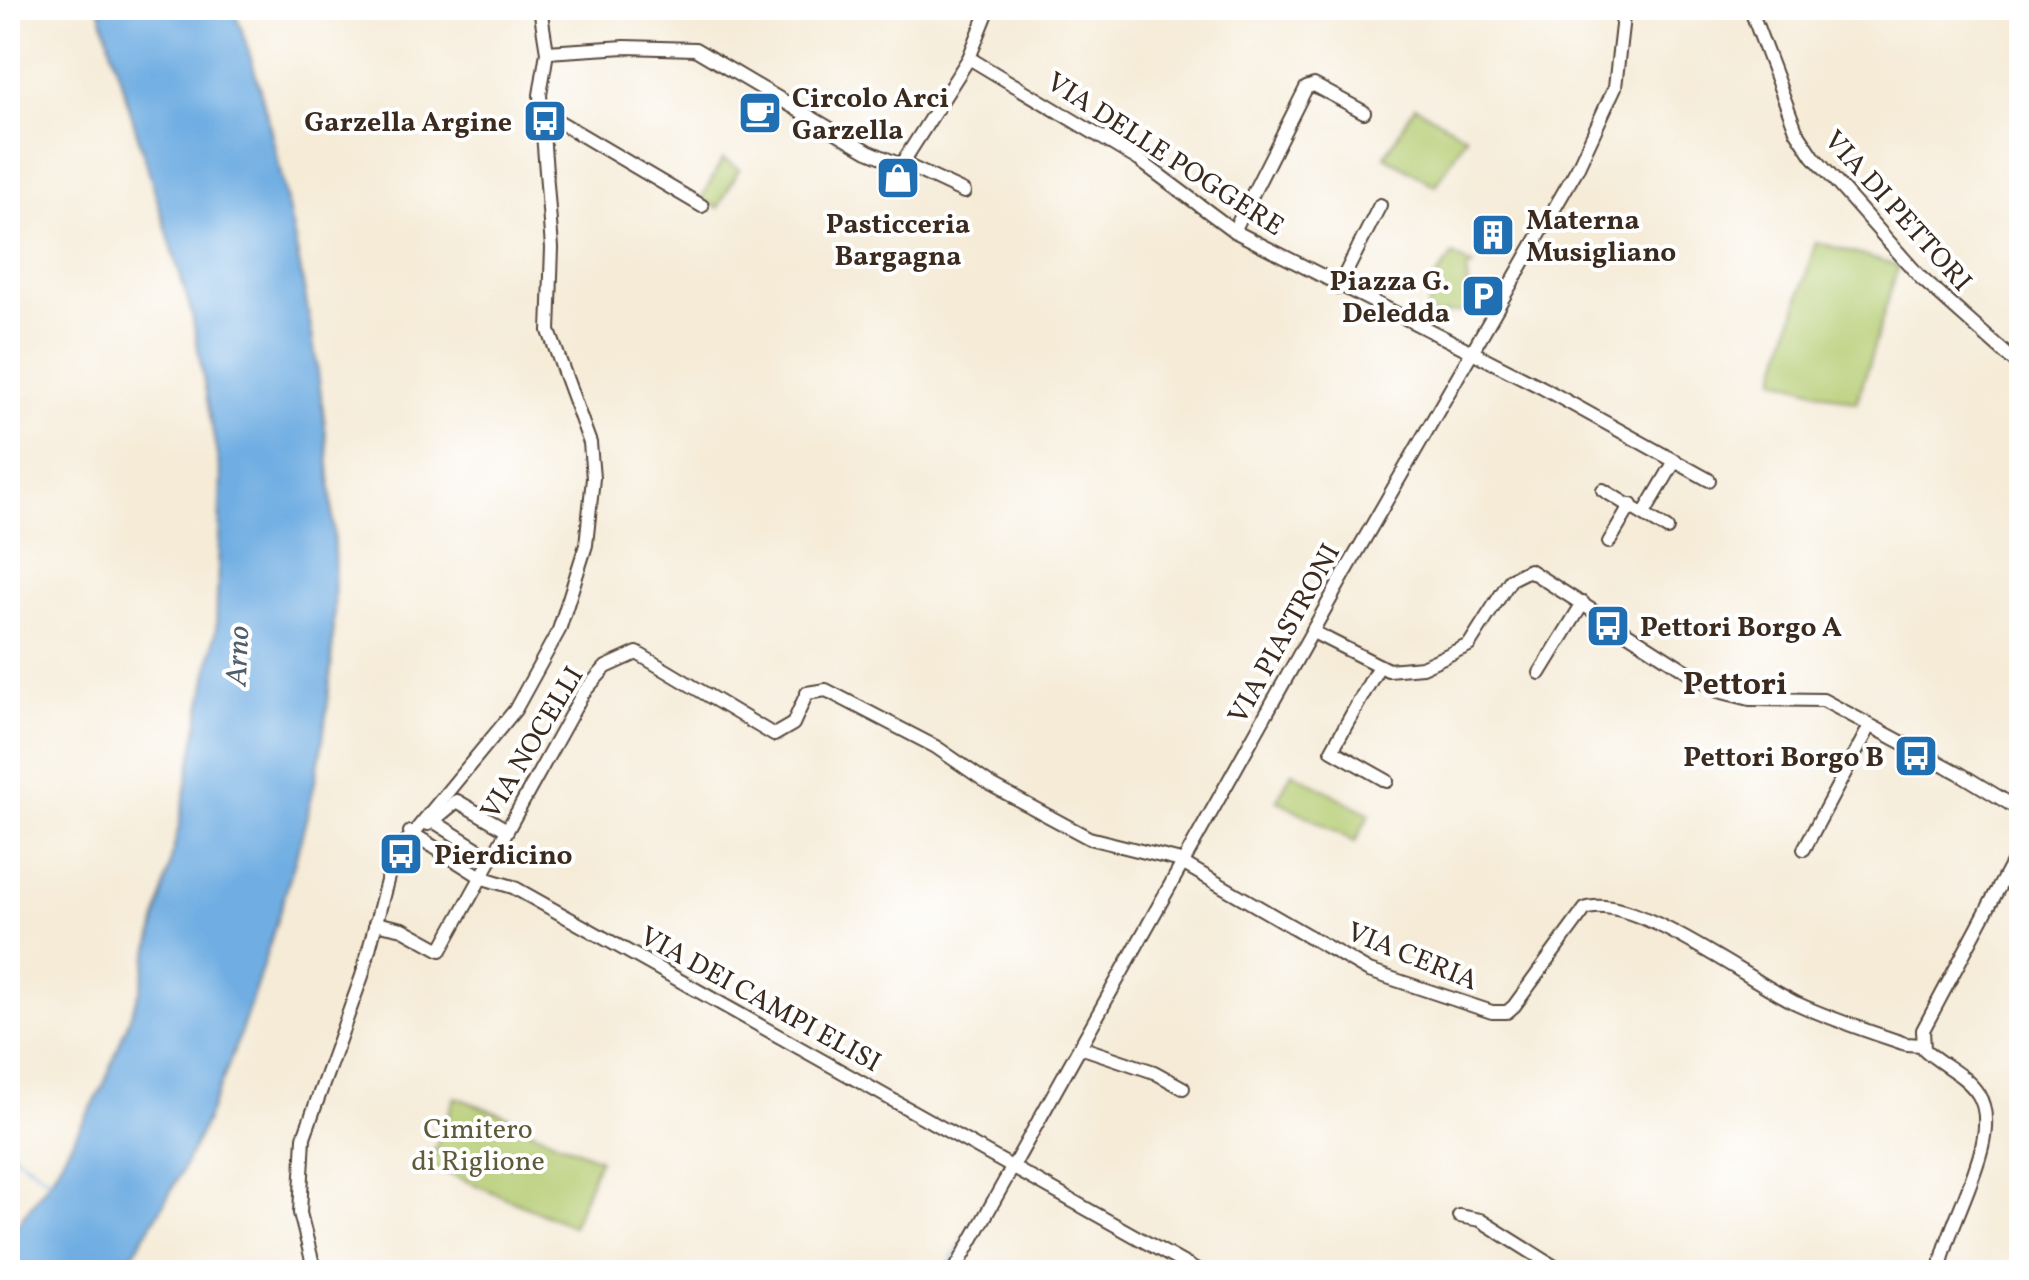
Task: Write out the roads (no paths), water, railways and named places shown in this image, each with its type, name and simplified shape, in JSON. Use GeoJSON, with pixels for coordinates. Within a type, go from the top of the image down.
{"type":"FeatureCollection","features":[{"type":"Feature","properties":{"kind":"street"},"geometry":{"type":"LineString","coordinates":[[316,1272],[300,1213],[304,1137],[362,976],[393,858],[413,829],[491,744],[515,710],[558,630],[586,545],[592,455],[585,420],[549,331],[552,248],[541,112],[547,52],[540,8]]}},
{"type":"Feature","properties":{"kind":"street"},"geometry":{"type":"LineString","coordinates":[[904,164],[970,58],[989,8]]}},
{"type":"Feature","properties":{"kind":"street","name":"VIA PIASTRONI"},"geometry":{"type":"LineString","coordinates":[[954,1272],[1084,1048],[1471,353],[1538,241],[1608,106],[1617,79],[1624,8]]}},
{"type":"Feature","properties":{"kind":"street","name":"VIA DI PETTORI"},"geometry":{"type":"LineString","coordinates":[[1750,8],[1796,130],[1812,156],[1921,278],[2022,368]]}},
{"type":"Feature","properties":{"kind":"street"},"geometry":{"type":"LineString","coordinates":[[547,52],[626,47],[695,49],[868,151],[964,192]]}},
{"type":"Feature","properties":{"kind":"street","name":"VIA DELLE POGGERE"},"geometry":{"type":"LineString","coordinates":[[970,58],[1139,160],[1234,231],[1709,480]]}},
{"type":"Feature","properties":{"kind":"street"},"geometry":{"type":"LineString","coordinates":[[1234,231],[1309,85],[1364,112]]}},
{"type":"Feature","properties":{"kind":"street"},"geometry":{"type":"LineString","coordinates":[[541,112],[702,206]]}},
{"type":"Feature","properties":{"kind":"street"},"geometry":{"type":"LineString","coordinates":[[1338,288],[1380,204]]}},
{"type":"Feature","properties":{"kind":"street"},"geometry":{"type":"LineString","coordinates":[[1645,512],[1675,461]]}},
{"type":"Feature","properties":{"kind":"street"},"geometry":{"type":"LineString","coordinates":[[1603,490],[1645,512],[1667,529]]}},
{"type":"Feature","properties":{"kind":"street"},"geometry":{"type":"LineString","coordinates":[[1610,542],[1631,506]]}},
{"type":"Feature","properties":{"kind":"street"},"geometry":{"type":"LineString","coordinates":[[1313,632],[1379,666],[1408,670],[1464,649],[1511,579],[1523,570],[1536,572],[1718,691],[1750,699],[1815,698],[1959,773],[2014,807],[2021,816]]}},
{"type":"Feature","properties":{"kind":"street"},"geometry":{"type":"LineString","coordinates":[[1540,673],[1583,603]]}},
{"type":"Feature","properties":{"kind":"street","name":"VIA NOCELLI"},"geometry":{"type":"LineString","coordinates":[[375,923],[402,929],[441,950],[589,683],[606,667],[636,653],[774,735],[793,724],[807,693],[826,690],[936,747],[991,785],[1089,838],[1185,864]]}},
{"type":"Feature","properties":{"kind":"street"},"geometry":{"type":"LineString","coordinates":[[1379,666],[1332,750],[1387,780]]}},
{"type":"Feature","properties":{"kind":"street"},"geometry":{"type":"LineString","coordinates":[[1804,849],[1870,726]]}},
{"type":"Feature","properties":{"kind":"street"},"geometry":{"type":"LineString","coordinates":[[413,829],[433,822],[457,802],[507,830]]}},
{"type":"Feature","properties":{"kind":"street"},"geometry":{"type":"LineString","coordinates":[[433,822],[492,858]]}},
{"type":"Feature","properties":{"kind":"street"},"geometry":{"type":"LineString","coordinates":[[413,829],[483,878]]}},
{"type":"Feature","properties":{"kind":"street"},"geometry":{"type":"LineString","coordinates":[[1940,1272],[1980,1147],[1984,1110],[1970,1084],[1922,1045],[1923,1030],[2022,844]]}},
{"type":"Feature","properties":{"kind":"street","name":"VIA CERIA"},"geometry":{"type":"LineString","coordinates":[[1185,864],[1369,971],[1492,1012],[1507,1012],[1514,1006],[1585,910],[1604,906],[1677,934],[1799,1004],[1906,1044],[1922,1045]]}},
{"type":"Feature","properties":{"kind":"street","name":"VIA DEI CAMPI ELISI"},"geometry":{"type":"LineString","coordinates":[[483,878],[513,887],[1199,1272]]}},
{"type":"Feature","properties":{"kind":"street"},"geometry":{"type":"LineString","coordinates":[[1084,1048],[1146,1068],[1183,1088]]}},
{"type":"Feature","properties":{"kind":"street"},"geometry":{"type":"LineString","coordinates":[[1459,1216],[1480,1220],[1563,1272]]}},
{"type":"Feature","properties":{"kind":"water","name":"Arno"},"geometry":{"type":"Polygon","coordinates":[[[99,8],[234,8],[245,38],[298,257],[326,436],[334,557],[330,677],[312,796],[263,965],[204,1125],[166,1200],[120,1272],[8,1272],[8,1236],[50,1180],[103,1087],[140,991],[179,826],[216,630],[221,478],[192,314],[99,8]]]}},
{"type":"Feature","properties":{"kind":"waterway"},"geometry":{"type":"LineString","coordinates":[[8,1150],[50,1180]]}},
{"type":"Feature","properties":{"kind":"waterway"},"geometry":{"type":"LineString","coordinates":[[945,1272],[991,1192]]}},
{"type":"Feature","properties":{"kind":"place","name":"Circolo Arci Garzella"},"geometry":{"type":"Point","coordinates":[760,113]}},
{"type":"Feature","properties":{"kind":"place","name":"Garzella Argine"},"geometry":{"type":"Point","coordinates":[545,121]}},
{"type":"Feature","properties":{"kind":"place","name":"Pasticceria Bargagna"},"geometry":{"type":"Point","coordinates":[898,178]}},
{"type":"Feature","properties":{"kind":"place","name":"Materna Musigliano"},"geometry":{"type":"Point","coordinates":[1493,235]}},
{"type":"Feature","properties":{"kind":"place","name":"Piazza G. Deledda"},"geometry":{"type":"Point","coordinates":[1483,296]}},
{"type":"Feature","properties":{"kind":"place","name":"Pettori Borgo A"},"geometry":{"type":"Point","coordinates":[1608,626]}},
{"type":"Feature","properties":{"kind":"place","name":"Pettori Borgo B"},"geometry":{"type":"Point","coordinates":[1916,756]}},
{"type":"Feature","properties":{"kind":"place","name":"Pierdicino"},"geometry":{"type":"Point","coordinates":[401,854]}},
{"type":"Feature","properties":{"kind":"district","name":"Pettori"},"geometry":{"type":"Point","coordinates":[1735,683]}},
{"type":"Feature","properties":{"kind":"park label","name":"Cimitero di Riglione"},"geometry":{"type":"Point","coordinates":[478,1144]}}]}
